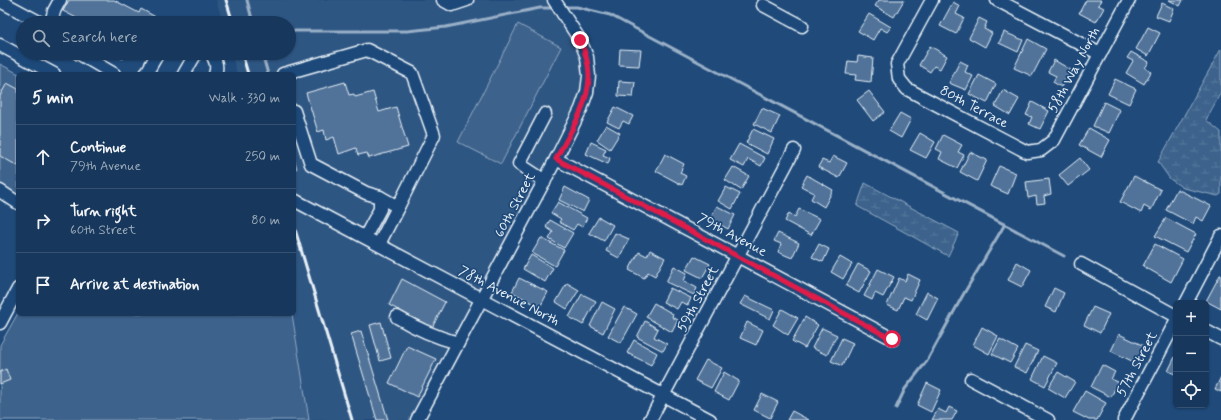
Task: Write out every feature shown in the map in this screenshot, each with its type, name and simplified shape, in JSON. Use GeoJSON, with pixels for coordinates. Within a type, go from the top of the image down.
{"type":"FeatureCollection","features":[{"type":"Feature","properties":{"kind":"street"},"geometry":{"type":"LineString","coordinates":[[53,16],[60,0]]}},
{"type":"Feature","properties":{"kind":"street"},"geometry":{"type":"LineString","coordinates":[[443,0],[452,5],[467,0]]}},
{"type":"Feature","properties":{"kind":"street","name":"60th Street"},"geometry":{"type":"LineString","coordinates":[[417,420],[545,181],[581,109],[587,92],[589,76],[587,58],[580,40],[554,0]]}},
{"type":"Feature","properties":{"kind":"street","name":"80th Terrace"},"geometry":{"type":"LineString","coordinates":[[932,0],[898,64],[898,79],[907,89],[1027,152],[1041,150]]}},
{"type":"Feature","properties":{"kind":"street"},"geometry":{"type":"LineString","coordinates":[[997,0],[1100,54]]}},
{"type":"Feature","properties":{"kind":"street","name":"58th Way North"},"geometry":{"type":"LineString","coordinates":[[1041,150],[1054,140],[1129,0]]}},
{"type":"Feature","properties":{"kind":"street"},"geometry":{"type":"LineString","coordinates":[[0,1],[28,16]]}},
{"type":"Feature","properties":{"kind":"street"},"geometry":{"type":"LineString","coordinates":[[760,2],[802,26]]}},
{"type":"Feature","properties":{"kind":"street"},"geometry":{"type":"LineString","coordinates":[[0,45],[16,51]]}},
{"type":"Feature","properties":{"kind":"street"},"geometry":{"type":"LineString","coordinates":[[290,72],[367,50],[412,73],[434,135],[379,244]]}},
{"type":"Feature","properties":{"kind":"street"},"geometry":{"type":"LineString","coordinates":[[37,60],[52,72]]}},
{"type":"Feature","properties":{"kind":"street"},"geometry":{"type":"LineString","coordinates":[[90,60],[111,72]]}},
{"type":"Feature","properties":{"kind":"street"},"geometry":{"type":"LineString","coordinates":[[147,72],[154,60]]}},
{"type":"Feature","properties":{"kind":"street"},"geometry":{"type":"LineString","coordinates":[[185,72],[192,60]]}},
{"type":"Feature","properties":{"kind":"street"},"geometry":{"type":"LineString","coordinates":[[216,60],[216,72]]}},
{"type":"Feature","properties":{"kind":"street"},"geometry":{"type":"LineString","coordinates":[[545,114],[519,164],[545,181]]}},
{"type":"Feature","properties":{"kind":"street"},"geometry":{"type":"LineString","coordinates":[[296,118],[311,164],[366,193],[380,197],[398,207]]}},
{"type":"Feature","properties":{"kind":"street","name":"59th Street"},"geometry":{"type":"LineString","coordinates":[[650,420],[794,150]]}},
{"type":"Feature","properties":{"kind":"street","name":"79th Avenue"},"geometry":{"type":"LineString","coordinates":[[556,159],[892,339]]}},
{"type":"Feature","properties":{"kind":"street"},"geometry":{"type":"LineString","coordinates":[[0,191],[16,202]]}},
{"type":"Feature","properties":{"kind":"street"},"geometry":{"type":"LineString","coordinates":[[365,237],[380,209],[380,197]]}},
{"type":"Feature","properties":{"kind":"street","name":"78th Avenue North"},"geometry":{"type":"LineString","coordinates":[[296,201],[710,420]]}},
{"type":"Feature","properties":{"kind":"street"},"geometry":{"type":"LineString","coordinates":[[1188,300],[1221,236]]}},
{"type":"Feature","properties":{"kind":"street"},"geometry":{"type":"LineString","coordinates":[[1081,264],[1173,314]]}},
{"type":"Feature","properties":{"kind":"street"},"geometry":{"type":"LineString","coordinates":[[0,323],[16,293]]}},
{"type":"Feature","properties":{"kind":"street"},"geometry":{"type":"LineString","coordinates":[[397,317],[419,330],[458,343]]}},
{"type":"Feature","properties":{"kind":"street","name":"57th Street"},"geometry":{"type":"LineString","coordinates":[[1124,420],[1173,327]]}},
{"type":"Feature","properties":{"kind":"street"},"geometry":{"type":"LineString","coordinates":[[1209,333],[1221,339]]}},
{"type":"Feature","properties":{"kind":"street"},"geometry":{"type":"LineString","coordinates":[[971,379],[1048,420]]}},
{"type":"Feature","properties":{"kind":"shaded area"},"geometry":{"type":"Polygon","coordinates":[[[216,0],[546,0],[575,43],[582,59],[583,76],[581,91],[576,108],[480,291],[296,194],[296,72],[236,72],[233,60],[296,60],[296,16],[221,16],[216,0]]]}},
{"type":"Feature","properties":{"kind":"shaded area"},"geometry":{"type":"Polygon","coordinates":[[[296,207],[474,302],[411,420],[309,420],[292,316],[296,316],[296,207]]]}},
{"type":"Feature","properties":{"kind":"shaded area"},"geometry":{"type":"Polygon","coordinates":[[[484,307],[486,308],[426,420],[423,420],[484,307]]]}},
{"type":"Feature","properties":{"kind":"green space"},"geometry":{"type":"Polygon","coordinates":[[[518,24],[561,47],[501,164],[458,142],[518,24]]]}},
{"type":"Feature","properties":{"kind":"green space"},"geometry":{"type":"Polygon","coordinates":[[[1221,49],[1221,92],[1206,120],[1221,132],[1221,194],[1218,196],[1183,188],[1170,179],[1158,162],[1221,49]]]}},
{"type":"Feature","properties":{"kind":"green space"},"geometry":{"type":"Polygon","coordinates":[[[0,64],[16,72],[16,196],[0,186],[0,64]]]}},
{"type":"Feature","properties":{"kind":"green space"},"geometry":{"type":"Polygon","coordinates":[[[865,183],[959,233],[948,256],[857,206],[865,183]]]}},
{"type":"Feature","properties":{"kind":"green space"},"geometry":{"type":"Polygon","coordinates":[[[16,316],[292,316],[309,420],[0,420],[0,345],[16,316]]]}},
{"type":"Feature","properties":{"kind":"building"},"geometry":{"type":"Polygon","coordinates":[[[69,0],[114,0],[139,13],[141,9],[154,16],[73,16],[63,11],[69,0]]]}},
{"type":"Feature","properties":{"kind":"building"},"geometry":{"type":"Polygon","coordinates":[[[879,0],[904,0],[894,17],[875,6],[879,0]]]}},
{"type":"Feature","properties":{"kind":"building"},"geometry":{"type":"Polygon","coordinates":[[[1086,0],[1101,0],[1098,5],[1104,8],[1096,22],[1079,13],[1086,0]]]}},
{"type":"Feature","properties":{"kind":"building"},"geometry":{"type":"Polygon","coordinates":[[[1169,0],[1183,0],[1180,6],[1169,0]]]}},
{"type":"Feature","properties":{"kind":"building"},"geometry":{"type":"Polygon","coordinates":[[[953,2],[960,6],[956,14],[964,18],[956,34],[940,26],[953,2]]]}},
{"type":"Feature","properties":{"kind":"building"},"geometry":{"type":"Polygon","coordinates":[[[1162,3],[1174,9],[1169,21],[1156,16],[1162,3]]]}},
{"type":"Feature","properties":{"kind":"building"},"geometry":{"type":"Polygon","coordinates":[[[869,14],[891,27],[887,32],[880,28],[873,40],[858,31],[869,14]]]}},
{"type":"Feature","properties":{"kind":"building"},"geometry":{"type":"Polygon","coordinates":[[[979,18],[987,22],[984,29],[992,33],[985,47],[969,38],[979,18]]]}},
{"type":"Feature","properties":{"kind":"building"},"geometry":{"type":"Polygon","coordinates":[[[1148,27],[1160,33],[1148,56],[1136,49],[1148,27]]]}},
{"type":"Feature","properties":{"kind":"building"},"geometry":{"type":"Polygon","coordinates":[[[1004,32],[1023,40],[1018,52],[999,43],[1004,32]]]}},
{"type":"Feature","properties":{"kind":"building"},"geometry":{"type":"Polygon","coordinates":[[[1028,39],[1046,49],[1032,76],[1014,68],[1028,39]]]}},
{"type":"Feature","properties":{"kind":"building"},"geometry":{"type":"Polygon","coordinates":[[[930,46],[947,56],[940,69],[934,66],[930,72],[919,65],[930,46]]]}},
{"type":"Feature","properties":{"kind":"building"},"geometry":{"type":"Polygon","coordinates":[[[620,49],[641,50],[639,66],[619,65],[620,49]]]}},
{"type":"Feature","properties":{"kind":"building"},"geometry":{"type":"Polygon","coordinates":[[[1131,52],[1149,62],[1145,68],[1151,72],[1144,84],[1126,73],[1133,61],[1127,58],[1131,52]]]}},
{"type":"Feature","properties":{"kind":"building"},"geometry":{"type":"Polygon","coordinates":[[[858,56],[873,58],[871,82],[855,80],[856,75],[846,74],[848,61],[857,62],[858,56]]]}},
{"type":"Feature","properties":{"kind":"building"},"geometry":{"type":"Polygon","coordinates":[[[1054,60],[1071,70],[1061,87],[1053,82],[1056,76],[1048,72],[1054,60]]]}},
{"type":"Feature","properties":{"kind":"building"},"geometry":{"type":"Polygon","coordinates":[[[960,61],[968,65],[965,72],[973,76],[966,90],[949,83],[960,61]]]}},
{"type":"Feature","properties":{"kind":"building"},"geometry":{"type":"Polygon","coordinates":[[[979,75],[996,84],[987,103],[969,94],[979,75]]]}},
{"type":"Feature","properties":{"kind":"building"},"geometry":{"type":"Polygon","coordinates":[[[1115,79],[1136,89],[1129,104],[1108,94],[1115,79]]]}},
{"type":"Feature","properties":{"kind":"building"},"geometry":{"type":"Polygon","coordinates":[[[619,81],[635,82],[633,97],[618,96],[619,81]]]}},
{"type":"Feature","properties":{"kind":"building"},"geometry":{"type":"Polygon","coordinates":[[[345,82],[349,95],[354,94],[355,97],[373,92],[379,112],[396,107],[408,147],[369,158],[367,153],[358,155],[356,148],[339,154],[334,137],[326,140],[324,130],[318,132],[306,93],[345,82]]]}},
{"type":"Feature","properties":{"kind":"building"},"geometry":{"type":"Polygon","coordinates":[[[7,83],[16,88],[16,165],[0,156],[0,96],[7,83]]]}},
{"type":"Feature","properties":{"kind":"building"},"geometry":{"type":"Polygon","coordinates":[[[1003,90],[1019,99],[1010,115],[995,106],[1003,90]]]}},
{"type":"Feature","properties":{"kind":"building"},"geometry":{"type":"Polygon","coordinates":[[[869,91],[885,112],[873,121],[857,100],[869,91]]]}},
{"type":"Feature","properties":{"kind":"building"},"geometry":{"type":"Polygon","coordinates":[[[1032,102],[1049,111],[1040,129],[1029,124],[1032,117],[1026,115],[1032,102]]]}},
{"type":"Feature","properties":{"kind":"building"},"geometry":{"type":"Polygon","coordinates":[[[1104,102],[1120,110],[1109,133],[1093,126],[1104,102]]]}},
{"type":"Feature","properties":{"kind":"building"},"geometry":{"type":"Polygon","coordinates":[[[615,107],[633,116],[629,124],[623,121],[619,128],[607,122],[615,107]]]}},
{"type":"Feature","properties":{"kind":"building"},"geometry":{"type":"Polygon","coordinates":[[[762,108],[780,116],[772,133],[754,124],[762,108]]]}},
{"type":"Feature","properties":{"kind":"building"},"geometry":{"type":"Polygon","coordinates":[[[900,113],[911,119],[901,138],[889,131],[900,113]]]}},
{"type":"Feature","properties":{"kind":"building"},"geometry":{"type":"Polygon","coordinates":[[[606,125],[620,133],[610,149],[597,140],[606,125]]]}},
{"type":"Feature","properties":{"kind":"building"},"geometry":{"type":"Polygon","coordinates":[[[1089,128],[1110,140],[1101,157],[1079,145],[1089,128]]]}},
{"type":"Feature","properties":{"kind":"building"},"geometry":{"type":"Polygon","coordinates":[[[753,129],[774,139],[767,154],[746,143],[753,129]]]}},
{"type":"Feature","properties":{"kind":"building"},"geometry":{"type":"Polygon","coordinates":[[[920,133],[935,142],[926,158],[910,150],[920,133]]]}},
{"type":"Feature","properties":{"kind":"building"},"geometry":{"type":"Polygon","coordinates":[[[943,135],[962,145],[958,152],[964,155],[957,168],[939,159],[942,152],[936,149],[943,135]]]}},
{"type":"Feature","properties":{"kind":"building"},"geometry":{"type":"Polygon","coordinates":[[[591,142],[606,149],[603,155],[610,158],[608,164],[586,154],[591,142]]]}},
{"type":"Feature","properties":{"kind":"building"},"geometry":{"type":"Polygon","coordinates":[[[739,144],[765,158],[761,166],[748,159],[744,167],[730,160],[739,144]]]}},
{"type":"Feature","properties":{"kind":"building"},"geometry":{"type":"Polygon","coordinates":[[[970,152],[987,160],[977,181],[960,172],[970,152]]]}},
{"type":"Feature","properties":{"kind":"building"},"geometry":{"type":"Polygon","coordinates":[[[665,154],[684,164],[680,173],[686,176],[682,185],[656,171],[665,154]]]}},
{"type":"Feature","properties":{"kind":"building"},"geometry":{"type":"Polygon","coordinates":[[[833,156],[847,163],[839,178],[818,167],[822,160],[829,163],[833,156]]]}},
{"type":"Feature","properties":{"kind":"building"},"geometry":{"type":"Polygon","coordinates":[[[1080,158],[1089,170],[1068,186],[1059,175],[1080,158]]]}},
{"type":"Feature","properties":{"kind":"building"},"geometry":{"type":"Polygon","coordinates":[[[999,166],[1016,173],[1008,194],[990,186],[999,166]]]}},
{"type":"Feature","properties":{"kind":"building"},"geometry":{"type":"Polygon","coordinates":[[[733,167],[749,176],[741,190],[725,180],[733,167]]]}},
{"type":"Feature","properties":{"kind":"building"},"geometry":{"type":"Polygon","coordinates":[[[807,175],[833,190],[824,207],[811,199],[814,193],[801,186],[807,175]]]}},
{"type":"Feature","properties":{"kind":"building"},"geometry":{"type":"Polygon","coordinates":[[[1134,176],[1161,190],[1151,210],[1144,206],[1141,213],[1120,202],[1134,176]]]}},
{"type":"Feature","properties":{"kind":"building"},"geometry":{"type":"Polygon","coordinates":[[[1049,179],[1051,194],[1044,196],[1045,203],[1037,204],[1036,196],[1028,198],[1026,182],[1049,179]]]}},
{"type":"Feature","properties":{"kind":"building"},"geometry":{"type":"Polygon","coordinates":[[[565,187],[589,200],[583,212],[559,200],[565,187]]]}},
{"type":"Feature","properties":{"kind":"building"},"geometry":{"type":"Polygon","coordinates":[[[726,187],[740,194],[732,209],[718,201],[726,187]]]}},
{"type":"Feature","properties":{"kind":"building"},"geometry":{"type":"Polygon","coordinates":[[[1177,189],[1211,206],[1203,221],[1196,217],[1193,224],[1166,210],[1177,189]]]}},
{"type":"Feature","properties":{"kind":"building"},"geometry":{"type":"Polygon","coordinates":[[[558,202],[587,218],[582,227],[577,224],[573,230],[559,222],[561,219],[551,213],[558,202]]]}},
{"type":"Feature","properties":{"kind":"building"},"geometry":{"type":"Polygon","coordinates":[[[717,206],[735,215],[728,229],[710,219],[717,206]]]}},
{"type":"Feature","properties":{"kind":"building"},"geometry":{"type":"Polygon","coordinates":[[[799,209],[820,219],[811,235],[785,221],[789,213],[795,217],[799,209]]]}},
{"type":"Feature","properties":{"kind":"building"},"geometry":{"type":"Polygon","coordinates":[[[599,217],[613,225],[604,241],[589,233],[599,217]]]}},
{"type":"Feature","properties":{"kind":"building"},"geometry":{"type":"Polygon","coordinates":[[[1166,218],[1196,234],[1186,252],[1155,236],[1166,218]]]}},
{"type":"Feature","properties":{"kind":"building"},"geometry":{"type":"Polygon","coordinates":[[[550,220],[573,233],[564,248],[549,239],[553,232],[546,227],[550,220]]]}},
{"type":"Feature","properties":{"kind":"building"},"geometry":{"type":"Polygon","coordinates":[[[615,233],[629,239],[619,258],[606,251],[615,233]]]}},
{"type":"Feature","properties":{"kind":"building"},"geometry":{"type":"Polygon","coordinates":[[[778,233],[799,243],[792,258],[778,252],[781,244],[774,241],[778,233]]]}},
{"type":"Feature","properties":{"kind":"building"},"geometry":{"type":"Polygon","coordinates":[[[541,238],[564,250],[555,266],[532,253],[541,238]]]}},
{"type":"Feature","properties":{"kind":"building"},"geometry":{"type":"Polygon","coordinates":[[[819,244],[829,249],[823,262],[812,257],[819,244]]]}},
{"type":"Feature","properties":{"kind":"building"},"geometry":{"type":"Polygon","coordinates":[[[1155,244],[1183,259],[1171,282],[1143,266],[1155,244]]]}},
{"type":"Feature","properties":{"kind":"building"},"geometry":{"type":"Polygon","coordinates":[[[650,250],[665,258],[655,276],[648,272],[644,278],[629,270],[639,252],[647,256],[650,250]]]}},
{"type":"Feature","properties":{"kind":"building"},"geometry":{"type":"Polygon","coordinates":[[[531,255],[553,268],[545,282],[523,269],[531,255]]]}},
{"type":"Feature","properties":{"kind":"building"},"geometry":{"type":"Polygon","coordinates":[[[694,256],[710,264],[702,278],[686,270],[694,256]]]}},
{"type":"Feature","properties":{"kind":"building"},"geometry":{"type":"Polygon","coordinates":[[[840,257],[852,264],[843,279],[831,272],[840,257]]]}},
{"type":"Feature","properties":{"kind":"building"},"geometry":{"type":"Polygon","coordinates":[[[1017,262],[1031,270],[1022,287],[1008,280],[1017,262]]]}},
{"type":"Feature","properties":{"kind":"building"},"geometry":{"type":"Polygon","coordinates":[[[858,264],[871,271],[859,293],[846,286],[858,264]]]}},
{"type":"Feature","properties":{"kind":"building"},"geometry":{"type":"Polygon","coordinates":[[[674,266],[687,273],[684,281],[697,288],[694,295],[666,282],[674,266]]]}},
{"type":"Feature","properties":{"kind":"building"},"geometry":{"type":"Polygon","coordinates":[[[878,269],[894,277],[883,297],[875,293],[872,300],[864,296],[878,269]]]}},
{"type":"Feature","properties":{"kind":"building"},"geometry":{"type":"Polygon","coordinates":[[[908,274],[920,280],[911,300],[904,297],[898,310],[887,305],[899,278],[905,281],[908,274]]]}},
{"type":"Feature","properties":{"kind":"building"},"geometry":{"type":"Polygon","coordinates":[[[1221,275],[1221,309],[1209,303],[1209,300],[1207,300],[1221,275]]]}},
{"type":"Feature","properties":{"kind":"building"},"geometry":{"type":"Polygon","coordinates":[[[519,278],[548,292],[540,307],[512,292],[519,278]]]}},
{"type":"Feature","properties":{"kind":"building"},"geometry":{"type":"Polygon","coordinates":[[[402,279],[445,302],[432,328],[389,305],[402,279]]]}},
{"type":"Feature","properties":{"kind":"building"},"geometry":{"type":"Polygon","coordinates":[[[567,283],[579,290],[567,309],[556,302],[567,283]]]}},
{"type":"Feature","properties":{"kind":"building"},"geometry":{"type":"Polygon","coordinates":[[[670,288],[691,298],[688,305],[681,302],[677,309],[663,302],[670,288]]]}},
{"type":"Feature","properties":{"kind":"building"},"geometry":{"type":"Polygon","coordinates":[[[1054,288],[1064,293],[1056,312],[1045,307],[1054,288]]]}},
{"type":"Feature","properties":{"kind":"building"},"geometry":{"type":"Polygon","coordinates":[[[927,292],[938,298],[927,320],[916,314],[927,292]]]}},
{"type":"Feature","properties":{"kind":"building"},"geometry":{"type":"Polygon","coordinates":[[[582,294],[596,301],[583,325],[569,317],[582,294]]]}},
{"type":"Feature","properties":{"kind":"building"},"geometry":{"type":"Polygon","coordinates":[[[745,296],[774,310],[770,319],[740,304],[745,296]]]}},
{"type":"Feature","properties":{"kind":"building"},"geometry":{"type":"Polygon","coordinates":[[[602,302],[615,309],[603,333],[590,326],[602,302]]]}},
{"type":"Feature","properties":{"kind":"building"},"geometry":{"type":"Polygon","coordinates":[[[654,303],[673,314],[672,317],[678,320],[672,332],[646,317],[654,303]]]}},
{"type":"Feature","properties":{"kind":"building"},"geometry":{"type":"Polygon","coordinates":[[[624,307],[637,314],[621,343],[608,336],[624,307]]]}},
{"type":"Feature","properties":{"kind":"building"},"geometry":{"type":"Polygon","coordinates":[[[1093,307],[1109,314],[1100,333],[1084,325],[1093,307]]]}},
{"type":"Feature","properties":{"kind":"building"},"geometry":{"type":"Polygon","coordinates":[[[782,309],[798,318],[788,335],[773,325],[782,309]]]}},
{"type":"Feature","properties":{"kind":"building"},"geometry":{"type":"Polygon","coordinates":[[[805,317],[818,325],[805,348],[792,341],[805,317]]]}},
{"type":"Feature","properties":{"kind":"building"},"geometry":{"type":"Polygon","coordinates":[[[645,321],[658,329],[654,337],[667,344],[663,351],[637,337],[645,321]]]}},
{"type":"Feature","properties":{"kind":"building"},"geometry":{"type":"Polygon","coordinates":[[[381,322],[391,358],[380,361],[370,325],[381,322]]]}},
{"type":"Feature","properties":{"kind":"building"},"geometry":{"type":"Polygon","coordinates":[[[747,322],[763,330],[756,345],[740,338],[747,322]]]}},
{"type":"Feature","properties":{"kind":"building"},"geometry":{"type":"Polygon","coordinates":[[[982,327],[998,336],[989,354],[973,345],[982,327]]]}},
{"type":"Feature","properties":{"kind":"building"},"geometry":{"type":"Polygon","coordinates":[[[822,328],[837,335],[827,355],[812,348],[822,328]]]}},
{"type":"Feature","properties":{"kind":"building"},"geometry":{"type":"Polygon","coordinates":[[[361,331],[388,420],[377,420],[351,334],[361,331]]]}},
{"type":"Feature","properties":{"kind":"building"},"geometry":{"type":"Polygon","coordinates":[[[1119,334],[1144,346],[1136,363],[1111,351],[1119,334]]]}},
{"type":"Feature","properties":{"kind":"building"},"geometry":{"type":"Polygon","coordinates":[[[842,338],[853,343],[842,366],[831,361],[842,338]]]}},
{"type":"Feature","properties":{"kind":"building"},"geometry":{"type":"Polygon","coordinates":[[[1000,339],[1018,349],[1010,363],[992,354],[1000,339]]]}},
{"type":"Feature","properties":{"kind":"building"},"geometry":{"type":"Polygon","coordinates":[[[634,340],[657,353],[651,365],[627,353],[634,340]]]}},
{"type":"Feature","properties":{"kind":"building"},"geometry":{"type":"Polygon","coordinates":[[[1025,345],[1038,351],[1027,373],[1014,367],[1025,345]]]}},
{"type":"Feature","properties":{"kind":"building"},"geometry":{"type":"Polygon","coordinates":[[[407,346],[436,359],[417,397],[389,383],[407,346]]]}},
{"type":"Feature","properties":{"kind":"building"},"geometry":{"type":"Polygon","coordinates":[[[1043,356],[1057,363],[1045,386],[1032,379],[1043,356]]]}},
{"type":"Feature","properties":{"kind":"building"},"geometry":{"type":"Polygon","coordinates":[[[706,360],[722,368],[711,388],[695,380],[706,360]]]}},
{"type":"Feature","properties":{"kind":"building"},"geometry":{"type":"Polygon","coordinates":[[[1173,361],[1173,373],[1168,371],[1173,361]]]}},
{"type":"Feature","properties":{"kind":"building"},"geometry":{"type":"Polygon","coordinates":[[[1102,365],[1115,372],[1111,379],[1118,382],[1111,397],[1091,387],[1102,365]]]}},
{"type":"Feature","properties":{"kind":"building"},"geometry":{"type":"Polygon","coordinates":[[[6,369],[10,380],[0,384],[0,372],[6,369]]]}},
{"type":"Feature","properties":{"kind":"building"},"geometry":{"type":"Polygon","coordinates":[[[724,372],[739,381],[729,400],[714,392],[724,372]]]}},
{"type":"Feature","properties":{"kind":"building"},"geometry":{"type":"Polygon","coordinates":[[[1058,372],[1075,382],[1065,398],[1048,388],[1058,372]]]}},
{"type":"Feature","properties":{"kind":"building"},"geometry":{"type":"Polygon","coordinates":[[[1221,377],[1221,392],[1215,389],[1221,377]]]}},
{"type":"Feature","properties":{"kind":"building"},"geometry":{"type":"Polygon","coordinates":[[[927,383],[941,390],[931,412],[917,405],[927,383]]]}},
{"type":"Feature","properties":{"kind":"building"},"geometry":{"type":"Polygon","coordinates":[[[1085,391],[1106,403],[1097,420],[1089,420],[1073,412],[1085,391]]]}},
{"type":"Feature","properties":{"kind":"building"},"geometry":{"type":"Polygon","coordinates":[[[762,394],[778,402],[770,418],[754,410],[762,394]]]}},
{"type":"Feature","properties":{"kind":"building"},"geometry":{"type":"Polygon","coordinates":[[[949,407],[957,411],[952,420],[932,420],[938,409],[946,413],[949,407]]]}},
{"type":"Feature","properties":{"kind":"building"},"geometry":{"type":"Polygon","coordinates":[[[792,411],[809,420],[787,420],[792,411]]]}},
{"type":"Feature","properties":{"kind":"waterway"},"geometry":{"type":"LineString","coordinates":[[247,0],[251,16]]}},
{"type":"Feature","properties":{"kind":"waterway"},"geometry":{"type":"LineString","coordinates":[[563,7],[577,7],[610,15],[1064,256]]}},
{"type":"Feature","properties":{"kind":"waterway"},"geometry":{"type":"LineString","coordinates":[[296,31],[407,31],[446,27],[540,8],[556,8]]}},
{"type":"Feature","properties":{"kind":"waterway"},"geometry":{"type":"LineString","coordinates":[[264,60],[267,72]]}},
{"type":"Feature","properties":{"kind":"waterway"},"geometry":{"type":"LineString","coordinates":[[896,408],[905,389],[927,361],[963,295],[1005,224]]}},
{"type":"Feature","properties":{"kind":"railway"},"geometry":{"type":"LineString","coordinates":[[226,0],[231,16]]}},
{"type":"Feature","properties":{"kind":"railway"},"geometry":{"type":"LineString","coordinates":[[244,60],[247,72]]}},
{"type":"Feature","properties":{"kind":"railway"},"geometry":{"type":"LineString","coordinates":[[296,233],[352,420]]}},
{"type":"Feature","properties":{"kind":"route"},"geometry":{"type":"LineString","coordinates":[[580,40],[587,58],[589,76],[587,92],[581,109],[556,159],[892,339]]}}]}
